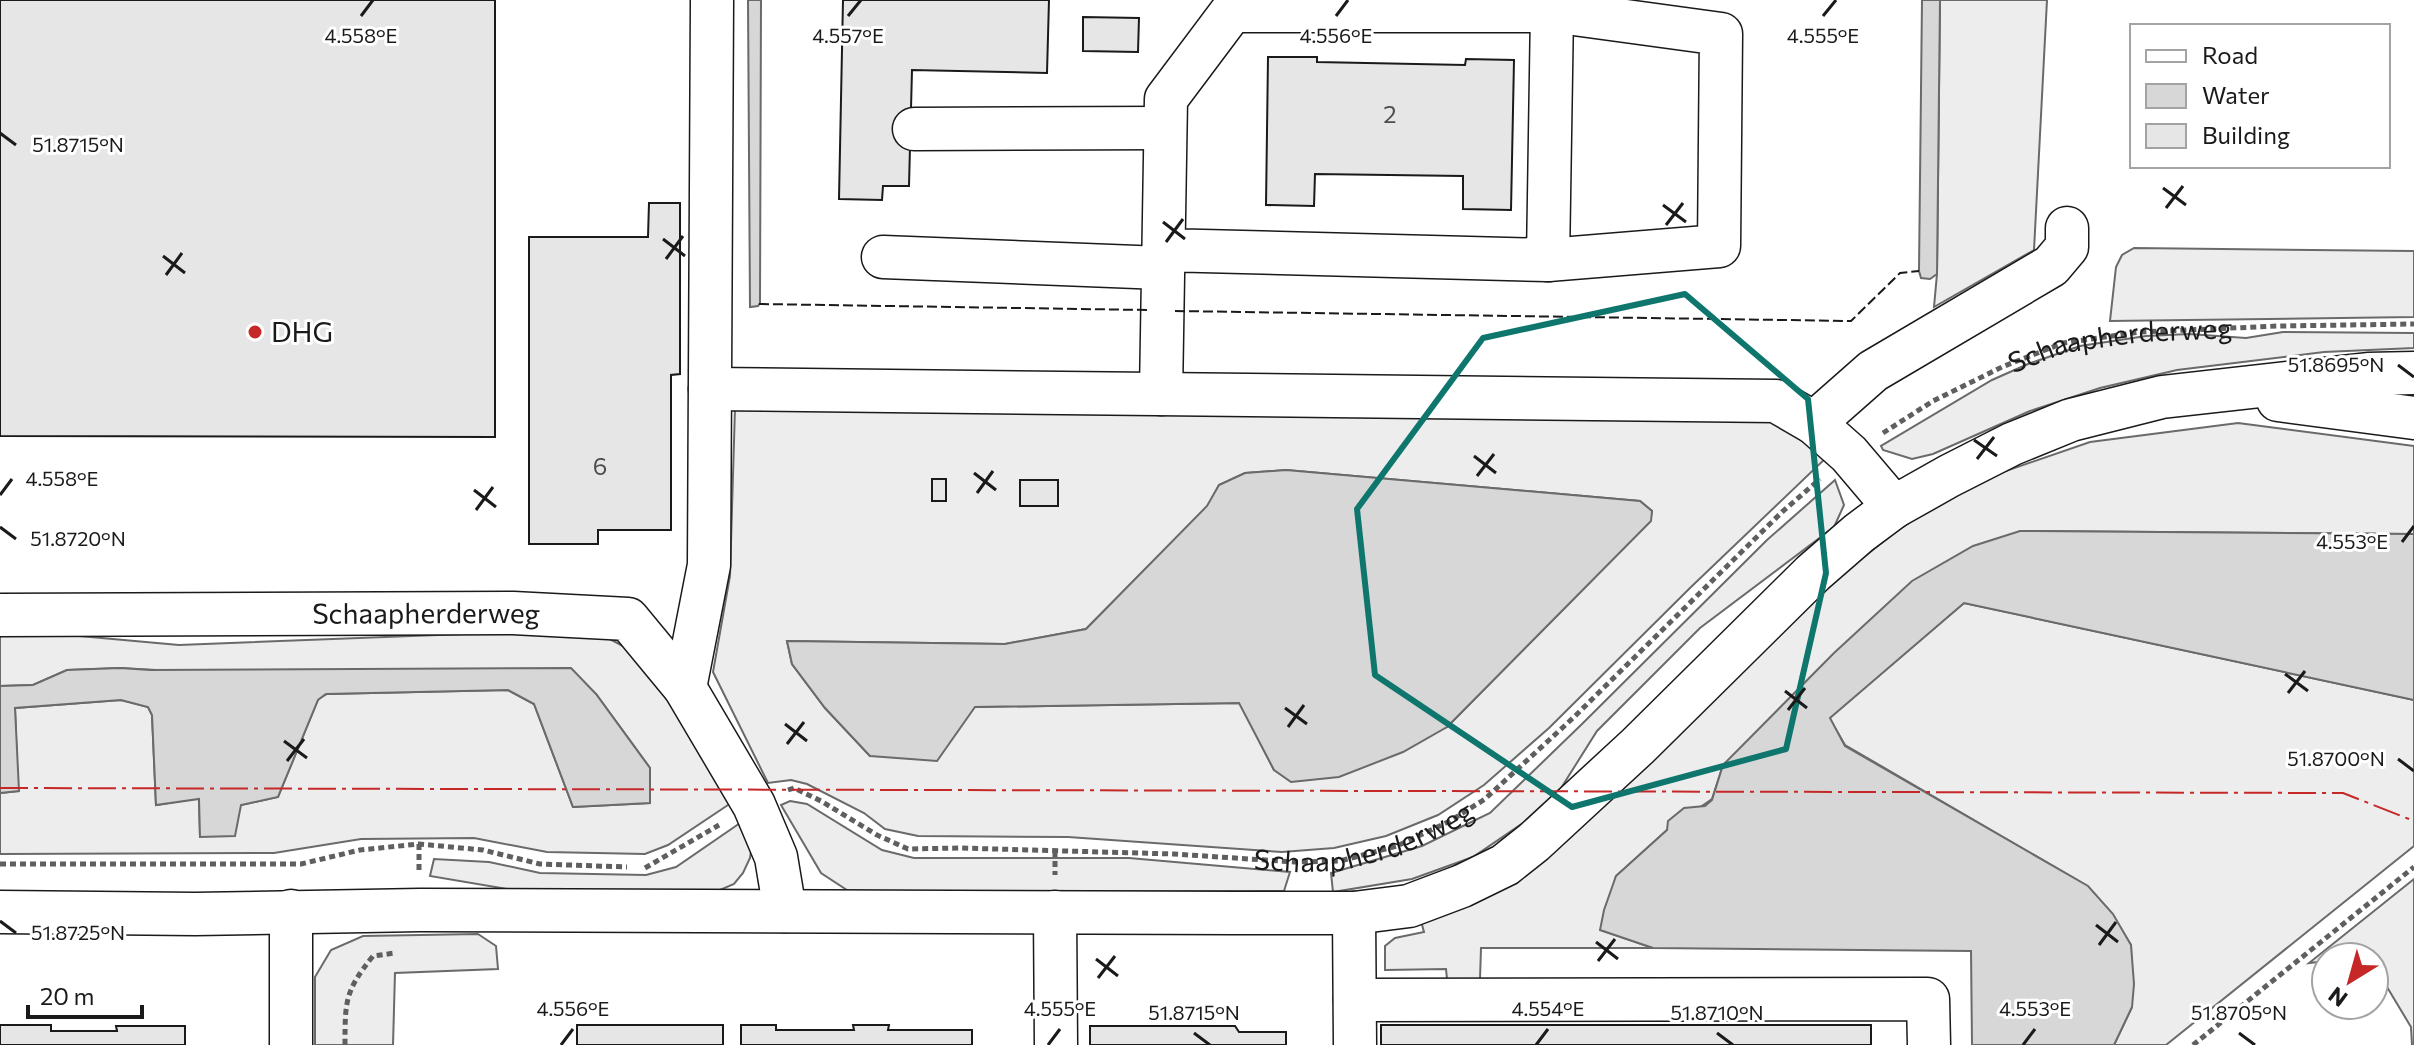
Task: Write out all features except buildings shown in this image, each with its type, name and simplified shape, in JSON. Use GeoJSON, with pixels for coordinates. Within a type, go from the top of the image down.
{"type":"FeatureCollection","features":[{"type":"Feature","properties":{"kind":"street"},"geometry":{"type":"LineString","coordinates":[[685,688],[709,565],[712,0]]}},
{"type":"Feature","properties":{"kind":"street"},"geometry":{"type":"LineString","coordinates":[[883,257],[1162,259],[1548,260],[1719,246],[1721,34],[1552,11],[1232,11],[1166,99],[1162,259],[1161,394]]}},
{"type":"Feature","properties":{"kind":"street"},"geometry":{"type":"LineString","coordinates":[[1548,260],[1552,11]]}},
{"type":"Feature","properties":{"kind":"street"},"geometry":{"type":"LineString","coordinates":[[914,129],[1165,128]]}},
{"type":"Feature","properties":{"kind":"street"},"geometry":{"type":"LineString","coordinates":[[1814,423],[1873,371],[2051,266],[2067,247],[2067,228]]}},
{"type":"Feature","properties":{"kind":"street","name":"Schaapherderweg"},"geometry":{"type":"LineString","coordinates":[[0,912],[1354,913],[1409,906],[1462,886],[1505,865],[1534,842],[1638,746],[1813,573],[1894,507],[1949,476],[2012,444],[2071,420],[2162,397],[2368,374],[2414,373]]}},
{"type":"Feature","properties":{"kind":"street"},"geometry":{"type":"LineString","coordinates":[[710,389],[1776,401],[1814,423],[1849,454],[1894,507]]}},
{"type":"Feature","properties":{"kind":"street","name":"Schaapherderweg"},"geometry":{"type":"LineString","coordinates":[[2205,391],[2414,418]]}},
{"type":"Feature","properties":{"kind":"street","name":"Schaapherderweg"},"geometry":{"type":"LineString","coordinates":[[0,615],[513,613],[628,619],[685,688],[754,805],[776,857],[785,911]]}},
{"type":"Feature","properties":{"kind":"street"},"geometry":{"type":"LineString","coordinates":[[291,911],[291,1045]]}},
{"type":"Feature","properties":{"kind":"street"},"geometry":{"type":"LineString","coordinates":[[1055,912],[1056,1045]]}},
{"type":"Feature","properties":{"kind":"street"},"geometry":{"type":"LineString","coordinates":[[1354,913],[1355,1045]]}},
{"type":"Feature","properties":{"kind":"street"},"geometry":{"type":"LineString","coordinates":[[1355,1000],[1928,999],[1929,1045]]}},
{"type":"Feature","properties":{"kind":"path","name":"Schaapherderweg"},"geometry":{"type":"LineString","coordinates":[[0,864],[301,864],[360,850],[419,844],[483,850],[540,864],[647,868],[775,793],[794,788],[908,849],[959,848],[1340,861],[1397,846],[1450,821],[1485,799],[1573,718],[1782,512],[1849,454],[1933,401],[2002,367],[2063,343],[2140,332],[2414,324]]}},
{"type":"Feature","properties":{"kind":"path"},"geometry":{"type":"LineString","coordinates":[[2193,1045],[2414,867]]}},
{"type":"Feature","properties":{"kind":"highlighted area"},"geometry":{"type":"Polygon","coordinates":[[[1685,294],[1808,399],[1826,573],[1786,749],[1572,807],[1375,675],[1357,509],[1483,338],[1685,294]]]}},
{"type":"Feature","properties":{"kind":"shaded area"},"geometry":{"type":"Polygon","coordinates":[[[1940,0],[2047,0],[2034,250],[1934,307],[1937,274],[1940,0]]]}},
{"type":"Feature","properties":{"kind":"shaded area"},"geometry":{"type":"Polygon","coordinates":[[[2134,248],[2414,251],[2414,317],[2110,321],[2116,267],[2122,255],[2134,248]]]}},
{"type":"Feature","properties":{"kind":"shaded area"},"geometry":{"type":"Polygon","coordinates":[[[2283,332],[2414,333],[2414,348],[2324,352],[2177,370],[2100,388],[2030,411],[1933,454],[1912,459],[1883,450],[1881,446],[1992,380],[2080,346],[2146,336],[2189,334],[2246,338],[2283,332]]]}},
{"type":"Feature","properties":{"kind":"shaded area"},"geometry":{"type":"Polygon","coordinates":[[[735,408],[1769,418],[1827,457],[1549,728],[1484,785],[1438,815],[1386,836],[1334,848],[1282,852],[1068,837],[918,836],[885,829],[864,813],[807,784],[791,780],[768,783],[713,672],[730,576],[735,408]],[[1286,470],[1245,473],[1219,485],[1208,506],[1086,629],[1005,644],[787,641],[792,664],[825,708],[870,756],[975,707],[1240,703],[1274,770],[1447,727],[1650,521],[1652,511],[1640,501],[1286,470]]]}},
{"type":"Feature","properties":{"kind":"shaded area"},"geometry":{"type":"Polygon","coordinates":[[[2238,423],[2414,446],[2414,534],[2020,531],[1723,765],[1712,799],[1667,830],[1616,876],[1601,930],[1653,948],[1481,948],[1480,979],[1447,979],[1446,969],[1385,970],[1385,946],[1395,938],[1424,932],[1421,921],[1512,883],[1565,842],[1842,574],[1915,517],[1997,474],[2090,442],[2238,423]]]}},
{"type":"Feature","properties":{"kind":"shaded area"},"geometry":{"type":"Polygon","coordinates":[[[1835,480],[1844,505],[1834,527],[1700,628],[1597,731],[1551,804],[1473,857],[1412,879],[1333,892],[1331,873],[1422,846],[1490,813],[1767,540],[1835,480]]]}},
{"type":"Feature","properties":{"kind":"shaded area"},"geometry":{"type":"Polygon","coordinates":[[[1964,603],[2414,700],[2414,846],[2166,1045],[2114,1045],[2132,1007],[2131,945],[2112,914],[2087,886],[1845,745],[1829,718],[1964,603]]]}},
{"type":"Feature","properties":{"kind":"shaded area"},"geometry":{"type":"Polygon","coordinates":[[[591,629],[653,662],[731,803],[668,845],[645,854],[547,852],[474,838],[361,839],[274,853],[0,854],[0,793],[18,791],[15,708],[121,700],[148,707],[152,715],[156,805],[199,798],[200,836],[241,805],[278,797],[318,699],[327,694],[508,690],[534,704],[573,807],[650,803],[650,768],[596,694],[120,668],[67,670],[33,685],[0,686],[0,632],[35,632],[179,645],[591,629]]]}},
{"type":"Feature","properties":{"kind":"shaded area"},"geometry":{"type":"Polygon","coordinates":[[[790,801],[807,804],[882,850],[914,858],[1129,858],[1290,872],[1284,891],[850,892],[821,873],[781,805],[790,801]]]}},
{"type":"Feature","properties":{"kind":"shaded area"},"geometry":{"type":"Polygon","coordinates":[[[743,821],[752,845],[750,858],[734,884],[713,893],[507,889],[430,876],[434,859],[489,862],[540,873],[646,875],[676,867],[743,821]]]}},
{"type":"Feature","properties":{"kind":"shaded area"},"geometry":{"type":"Polygon","coordinates":[[[2414,879],[2414,1045],[2411,1027],[2390,992],[2390,941],[2336,941],[2414,879]]]}},
{"type":"Feature","properties":{"kind":"shaded area"},"geometry":{"type":"Polygon","coordinates":[[[478,934],[496,946],[498,969],[395,973],[393,1045],[315,1045],[315,977],[331,950],[363,936],[478,934]]]}},
{"type":"Feature","properties":{"kind":"water"},"geometry":{"type":"Polygon","coordinates":[[[748,0],[761,0],[760,303],[750,307],[748,0]]]}},
{"type":"Feature","properties":{"kind":"water"},"geometry":{"type":"Polygon","coordinates":[[[1922,0],[1940,0],[1937,274],[1930,279],[1921,278],[1919,271],[1922,0]]]}},
{"type":"Feature","properties":{"kind":"water"},"geometry":{"type":"Polygon","coordinates":[[[1286,470],[1640,501],[1652,511],[1651,521],[1447,727],[1403,752],[1339,777],[1291,782],[1274,770],[1239,703],[975,707],[937,761],[870,756],[825,708],[792,664],[787,641],[1005,644],[1086,629],[1207,506],[1219,485],[1245,473],[1286,470]]]}},
{"type":"Feature","properties":{"kind":"water"},"geometry":{"type":"Polygon","coordinates":[[[2020,531],[2414,534],[2414,700],[1964,603],[1830,718],[1845,746],[2088,886],[2113,914],[2131,945],[2134,984],[2132,1007],[2114,1045],[1972,1045],[1971,951],[1653,948],[1600,930],[1616,876],[1667,830],[1668,821],[1684,808],[1705,806],[1712,800],[1723,765],[1834,653],[1912,581],[1973,546],[2020,531]]]}},
{"type":"Feature","properties":{"kind":"water"},"geometry":{"type":"Polygon","coordinates":[[[571,668],[596,694],[650,768],[650,803],[573,807],[534,704],[508,690],[326,694],[318,700],[278,797],[241,805],[235,836],[200,837],[199,799],[156,805],[152,715],[148,707],[121,700],[15,708],[19,791],[0,793],[0,686],[33,685],[67,670],[571,668]]]}},
{"type":"Feature","properties":{"kind":"fence"},"geometry":{"type":"LineString","coordinates":[[1175,311],[1851,321],[1900,273],[1919,271]]}},
{"type":"Feature","properties":{"kind":"fence"},"geometry":{"type":"LineString","coordinates":[[759,304],[1147,310]]}},
{"type":"Feature","properties":{"kind":"power"},"geometry":{"type":"LineString","coordinates":[[0,788],[2343,793],[2414,821]]}},
{"type":"Feature","properties":{"kind":"place","name":"DHG"},"geometry":{"type":"Point","coordinates":[255,332]}}]}
